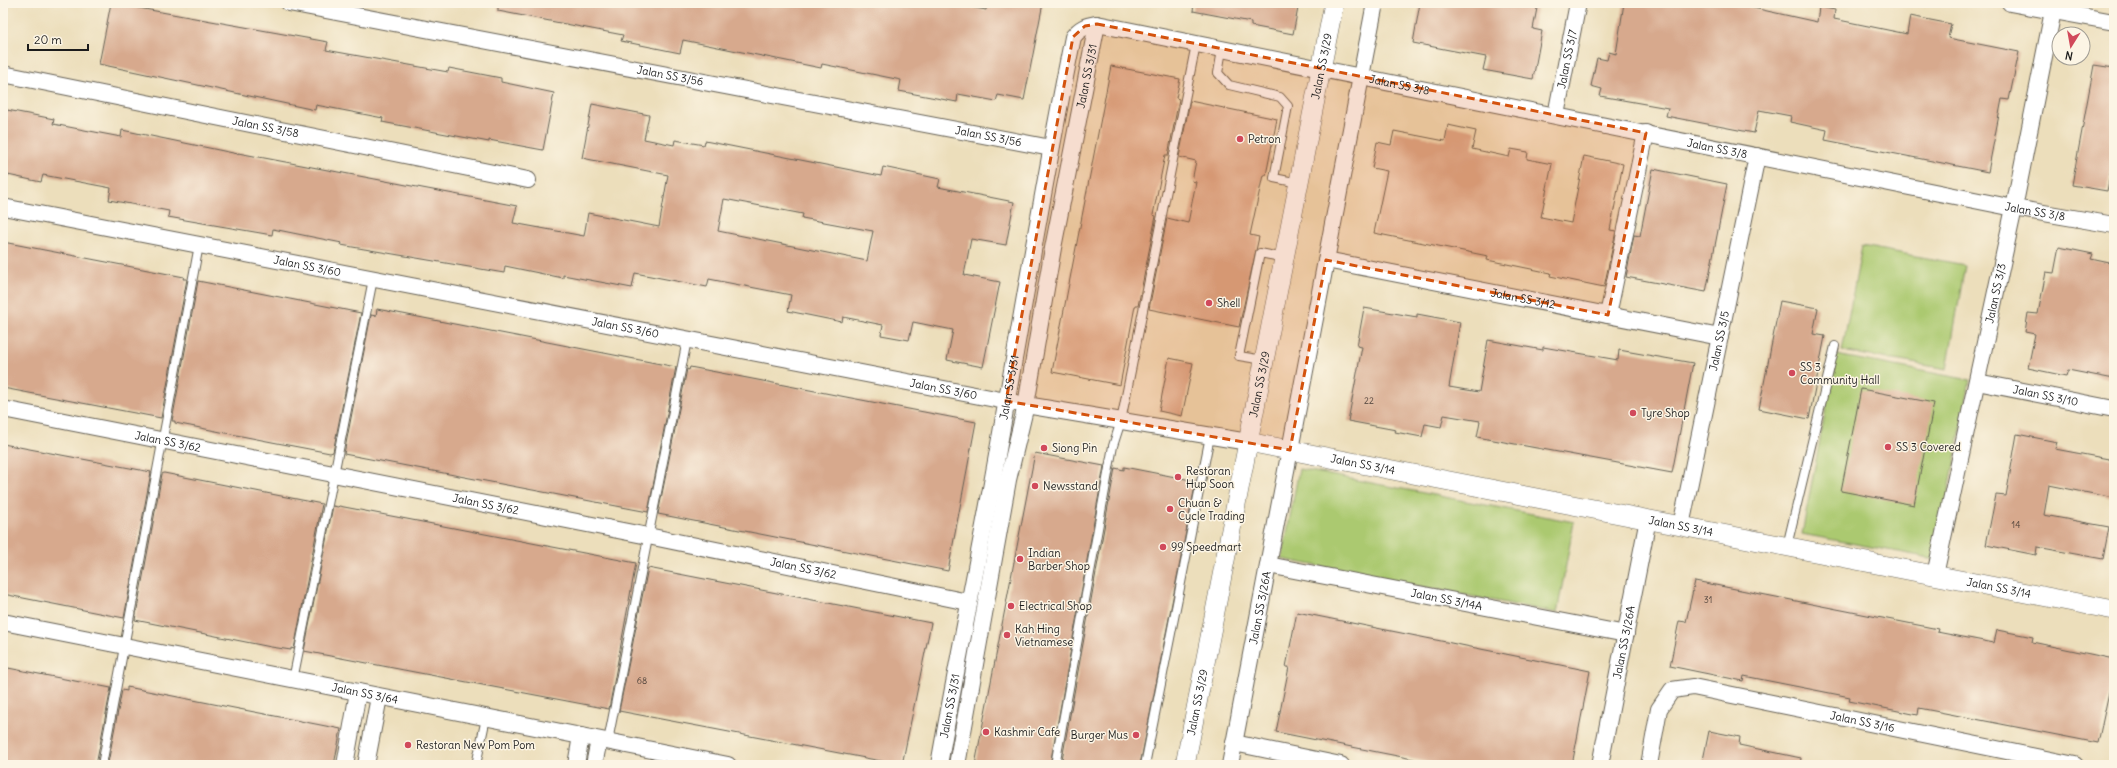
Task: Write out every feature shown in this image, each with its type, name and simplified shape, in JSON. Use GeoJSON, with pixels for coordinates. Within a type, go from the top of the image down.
{"type":"FeatureCollection","features":[{"type":"Feature","properties":{"kind":"street","name":"Jalan SS 3/56"},"geometry":{"type":"LineString","coordinates":[[289,3],[1050,148]]}},
{"type":"Feature","properties":{"kind":"street","name":"Jalan SS 3/29"},"geometry":{"type":"LineString","coordinates":[[1185,765],[1334,3]]}},
{"type":"Feature","properties":{"kind":"street","name":"Jalan SS 3/26A"},"geometry":{"type":"LineString","coordinates":[[1230,765],[1375,3]]}},
{"type":"Feature","properties":{"kind":"street","name":"Jalan SS 3/7"},"geometry":{"type":"LineString","coordinates":[[1556,115],[1578,3]]}},
{"type":"Feature","properties":{"kind":"street"},"geometry":{"type":"LineString","coordinates":[[2010,3],[2114,22]]}},
{"type":"Feature","properties":{"kind":"street","name":"Jalan SS 3/3"},"geometry":{"type":"LineString","coordinates":[[1935,575],[2014,208],[2053,11]]}},
{"type":"Feature","properties":{"kind":"street","name":"Jalan SS 3/31"},"geometry":{"type":"LineString","coordinates":[[939,765],[1006,401],[1050,148],[1073,37],[1085,26],[1097,24],[1055,240],[1026,405],[1008,480],[957,765]]}},
{"type":"Feature","properties":{"kind":"street"},"geometry":{"type":"LineString","coordinates":[[1097,24],[1321,69]]}},
{"type":"Feature","properties":{"kind":"street","name":"Jalan SS 3/8"},"geometry":{"type":"LineString","coordinates":[[1321,69],[2014,208],[2114,225]]}},
{"type":"Feature","properties":{"kind":"street","name":"Jalan SS 3/58"},"geometry":{"type":"LineString","coordinates":[[3,74],[528,180]]}},
{"type":"Feature","properties":{"kind":"street"},"geometry":{"type":"LineString","coordinates":[[1608,315],[1646,134]]}},
{"type":"Feature","properties":{"kind":"street","name":"Jalan SS 3/5"},"geometry":{"type":"LineString","coordinates":[[1682,526],[1757,156]]}},
{"type":"Feature","properties":{"kind":"street","name":"Jalan SS 3/60"},"geometry":{"type":"LineString","coordinates":[[3,207],[1026,405],[1248,442]]}},
{"type":"Feature","properties":{"kind":"street","name":"Jalan SS 3/12"},"geometry":{"type":"LineString","coordinates":[[1326,260],[1720,337]]}},
{"type":"Feature","properties":{"kind":"street","name":"Jalan SS 3/10"},"geometry":{"type":"LineString","coordinates":[[1977,382],[2114,409]]}},
{"type":"Feature","properties":{"kind":"street","name":"Jalan SS 3/62"},"geometry":{"type":"LineString","coordinates":[[3,409],[648,536],[968,602]]}},
{"type":"Feature","properties":{"kind":"street","name":"Jalan SS 3/14"},"geometry":{"type":"LineString","coordinates":[[1248,442],[2114,610]]}},
{"type":"Feature","properties":{"kind":"street","name":"Jalan SS 3/26A"},"geometry":{"type":"LineString","coordinates":[[1600,765],[1648,519]]}},
{"type":"Feature","properties":{"kind":"street","name":"Jalan SS 3/14A"},"geometry":{"type":"LineString","coordinates":[[1268,565],[1626,634]]}},
{"type":"Feature","properties":{"kind":"street","name":"Jalan SS 3/64"},"geometry":{"type":"LineString","coordinates":[[3,622],[728,765]]}},
{"type":"Feature","properties":{"kind":"street","name":"Jalan SS 3/16"},"geometry":{"type":"LineString","coordinates":[[1649,765],[1659,709],[1672,690],[1693,687],[2075,765]]}},
{"type":"Feature","properties":{"kind":"street"},"geometry":{"type":"LineString","coordinates":[[345,765],[358,692]]}},
{"type":"Feature","properties":{"kind":"street"},"geometry":{"type":"LineString","coordinates":[[366,765],[379,697]]}},
{"type":"Feature","properties":{"kind":"street"},"geometry":{"type":"LineString","coordinates":[[576,765],[581,736]]}},
{"type":"Feature","properties":{"kind":"street"},"geometry":{"type":"LineString","coordinates":[[594,765],[604,741]]}},
{"type":"Feature","properties":{"kind":"street"},"geometry":{"type":"LineString","coordinates":[[1234,743],[1341,765]]}},
{"type":"Feature","properties":{"kind":"lane"},"geometry":{"type":"LineString","coordinates":[[1055,765],[1113,446],[1121,421],[1196,44]]}},
{"type":"Feature","properties":{"kind":"lane"},"geometry":{"type":"LineString","coordinates":[[1222,50],[1218,73],[1224,81],[1229,85],[1280,97],[1288,106],[1274,178],[1299,183]]}},
{"type":"Feature","properties":{"kind":"lane"},"geometry":{"type":"LineString","coordinates":[[102,765],[126,647],[162,440],[199,245]]}},
{"type":"Feature","properties":{"kind":"lane"},"geometry":{"type":"LineString","coordinates":[[1264,360],[1239,356],[1260,253],[1284,258]]}},
{"type":"Feature","properties":{"kind":"lane"},"geometry":{"type":"LineString","coordinates":[[293,680],[373,279]]}},
{"type":"Feature","properties":{"kind":"lane"},"geometry":{"type":"LineString","coordinates":[[604,741],[648,536],[687,340]]}},
{"type":"Feature","properties":{"kind":"lane"},"geometry":{"type":"LineString","coordinates":[[1787,546],[1835,346]]}},
{"type":"Feature","properties":{"kind":"lane"},"geometry":{"type":"LineString","coordinates":[[1145,765],[1210,436]]}},
{"type":"Feature","properties":{"kind":"lane"},"geometry":{"type":"LineString","coordinates":[[476,765],[486,718]]}},
{"type":"Feature","properties":{"kind":"highlighted area"},"geometry":{"type":"Polygon","coordinates":[[[1097,24],[1646,133],[1608,315],[1326,260],[1290,450],[1006,401],[1073,37],[1085,26],[1097,24]]]}},
{"type":"Feature","properties":{"kind":"green space"},"geometry":{"type":"Polygon","coordinates":[[[1862,246],[1965,265],[1947,369],[1842,351],[1862,246]]]}},
{"type":"Feature","properties":{"kind":"green space"},"geometry":{"type":"Polygon","coordinates":[[[1836,355],[1970,380],[1936,559],[1802,534],[1836,355]]]}},
{"type":"Feature","properties":{"kind":"green space"},"geometry":{"type":"Polygon","coordinates":[[[1299,469],[1574,522],[1557,613],[1282,559],[1299,469]]]}},
{"type":"Feature","properties":{"kind":"building"},"geometry":{"type":"Polygon","coordinates":[[[111,3],[328,42],[326,50],[448,72],[449,68],[501,78],[501,82],[554,93],[543,150],[489,140],[489,142],[382,122],[383,118],[316,105],[315,110],[99,64],[111,3]]]}},
{"type":"Feature","properties":{"kind":"building"},"geometry":{"type":"Polygon","coordinates":[[[498,3],[949,3],[986,10],[987,3],[1043,3],[1024,100],[998,95],[996,101],[958,94],[957,102],[899,91],[901,80],[822,64],[821,68],[683,40],[680,53],[621,41],[623,35],[498,11],[498,3]]]}},
{"type":"Feature","properties":{"kind":"building"},"geometry":{"type":"Polygon","coordinates":[[[1194,3],[1299,3],[1293,34],[1251,26],[1251,22],[1193,11],[1194,3]]]}},
{"type":"Feature","properties":{"kind":"building"},"geometry":{"type":"Polygon","coordinates":[[[1420,3],[1538,3],[1533,29],[1542,31],[1533,79],[1483,70],[1486,57],[1413,43],[1420,3]]]}},
{"type":"Feature","properties":{"kind":"building"},"geometry":{"type":"Polygon","coordinates":[[[1624,3],[1750,3],[1749,7],[1817,22],[1819,7],[1835,10],[1834,19],[1907,34],[1910,16],[1951,24],[1948,38],[2019,52],[2009,100],[2002,99],[1988,172],[1825,140],[1827,130],[1790,122],[1791,116],[1759,110],[1754,133],[1666,116],[1668,108],[1600,96],[1602,89],[1591,86],[1597,58],[1607,60],[1609,52],[1616,54],[1624,3]]]}},
{"type":"Feature","properties":{"kind":"building"},"geometry":{"type":"Polygon","coordinates":[[[2094,65],[2114,68],[2114,154],[2107,191],[2072,185],[2094,65]]]}},
{"type":"Feature","properties":{"kind":"building"},"geometry":{"type":"Polygon","coordinates":[[[1111,66],[1180,79],[1176,98],[1179,99],[1168,155],[1165,155],[1153,215],[1156,216],[1138,306],[1135,306],[1120,385],[1052,372],[1111,66]]]}},
{"type":"Feature","properties":{"kind":"building"},"geometry":{"type":"Polygon","coordinates":[[[1190,101],[1277,119],[1266,175],[1263,175],[1250,235],[1259,237],[1239,327],[1149,309],[1167,218],[1188,223],[1196,182],[1192,181],[1196,161],[1179,157],[1190,101]]]}},
{"type":"Feature","properties":{"kind":"building"},"geometry":{"type":"Polygon","coordinates":[[[592,104],[649,115],[644,139],[674,145],[675,140],[704,145],[705,141],[881,176],[883,167],[940,179],[938,187],[1014,202],[1006,245],[971,239],[964,275],[1000,282],[983,367],[947,360],[953,330],[913,322],[909,340],[881,335],[883,325],[843,317],[842,322],[788,311],[791,295],[709,279],[707,287],[635,273],[632,288],[563,275],[563,278],[505,266],[504,273],[341,245],[342,243],[273,229],[272,235],[168,217],[169,211],[109,200],[111,188],[43,175],[41,182],[3,174],[3,131],[7,110],[54,119],[53,124],[121,137],[122,130],[238,154],[517,206],[513,223],[584,236],[588,213],[659,227],[668,175],[582,158],[592,104]],[[724,199],[718,231],[867,261],[873,231],[802,218],[803,214],[724,199]]]}},
{"type":"Feature","properties":{"kind":"building"},"geometry":{"type":"Polygon","coordinates":[[[1448,125],[1476,131],[1472,149],[1509,157],[1511,149],[1528,152],[1527,159],[1552,164],[1541,217],[1571,223],[1584,156],[1623,164],[1610,230],[1616,231],[1604,287],[1550,276],[1551,273],[1487,260],[1488,256],[1374,233],[1387,171],[1372,168],[1377,142],[1391,145],[1394,131],[1445,141],[1448,125]]]}},
{"type":"Feature","properties":{"kind":"building"},"geometry":{"type":"Polygon","coordinates":[[[1653,169],[1727,184],[1706,292],[1626,277],[1634,235],[1640,236],[1653,169]]]}},
{"type":"Feature","properties":{"kind":"building"},"geometry":{"type":"Polygon","coordinates":[[[3,242],[184,277],[183,279],[187,279],[161,418],[3,388],[3,242]]]}},
{"type":"Feature","properties":{"kind":"building"},"geometry":{"type":"Polygon","coordinates":[[[2059,247],[2093,254],[2091,259],[2114,264],[2114,379],[2068,370],[2066,376],[2028,368],[2035,334],[2025,332],[2028,313],[2038,314],[2046,272],[2054,273],[2059,247]]]}},
{"type":"Feature","properties":{"kind":"building"},"geometry":{"type":"Polygon","coordinates":[[[198,281],[361,313],[333,452],[330,453],[272,442],[175,423],[175,421],[172,421],[198,281]]]}},
{"type":"Feature","properties":{"kind":"building","name":"SS 3 Community Hall"},"geometry":{"type":"Polygon","coordinates":[[[1780,301],[1818,308],[1813,334],[1825,336],[1809,419],[1759,409],[1780,301]]]}},
{"type":"Feature","properties":{"kind":"building"},"geometry":{"type":"Polygon","coordinates":[[[1364,308],[1417,317],[1417,314],[1460,322],[1449,387],[1479,392],[1488,340],[1543,350],[1543,347],[1618,360],[1619,350],[1693,363],[1672,473],[1477,437],[1480,421],[1444,415],[1441,427],[1425,424],[1422,437],[1395,432],[1396,430],[1348,421],[1362,347],[1357,346],[1364,308]]]}},
{"type":"Feature","properties":{"kind":"building"},"geometry":{"type":"Polygon","coordinates":[[[377,309],[676,367],[648,512],[344,454],[371,315],[376,316],[377,309]]]}},
{"type":"Feature","properties":{"kind":"building"},"geometry":{"type":"Polygon","coordinates":[[[1169,358],[1193,363],[1182,416],[1159,411],[1169,358]]]}},
{"type":"Feature","properties":{"kind":"building"},"geometry":{"type":"Polygon","coordinates":[[[690,367],[976,422],[948,571],[658,514],[687,369],[689,370],[690,367]]]}},
{"type":"Feature","properties":{"kind":"building","name":"SS 3 Covered"},"geometry":{"type":"Polygon","coordinates":[[[1861,389],[1934,403],[1914,505],[1841,491],[1861,389]]]}},
{"type":"Feature","properties":{"kind":"building"},"geometry":{"type":"Polygon","coordinates":[[[2017,434],[2057,442],[2055,449],[2114,460],[2114,498],[2049,485],[2044,515],[2109,527],[2103,559],[2037,547],[2036,555],[1986,545],[1996,495],[2006,496],[2017,434]]]}},
{"type":"Feature","properties":{"kind":"building"},"geometry":{"type":"Polygon","coordinates":[[[3,444],[151,472],[124,618],[3,594],[3,444]]]}},
{"type":"Feature","properties":{"kind":"building"},"geometry":{"type":"Polygon","coordinates":[[[1035,453],[1104,466],[1050,765],[975,765],[1035,453]]]}},
{"type":"Feature","properties":{"kind":"building"},"geometry":{"type":"Polygon","coordinates":[[[1124,467],[1196,481],[1140,765],[1061,765],[1115,468],[1124,470],[1124,467]]]}},
{"type":"Feature","properties":{"kind":"building"},"geometry":{"type":"Polygon","coordinates":[[[164,473],[322,504],[294,649],[291,648],[291,650],[271,647],[135,620],[162,474],[164,473]]]}},
{"type":"Feature","properties":{"kind":"building"},"geometry":{"type":"Polygon","coordinates":[[[333,506],[636,563],[609,709],[304,651],[333,506]]]}},
{"type":"Feature","properties":{"kind":"building"},"geometry":{"type":"Polygon","coordinates":[[[648,568],[931,623],[902,765],[619,711],[648,568]]]}},
{"type":"Feature","properties":{"kind":"building"},"geometry":{"type":"Polygon","coordinates":[[[1695,581],[1938,629],[1937,632],[1994,643],[1997,630],[2033,637],[2032,642],[2114,659],[2114,669],[2098,743],[1919,708],[1918,715],[1849,701],[1850,697],[1744,676],[1743,681],[1670,666],[1679,621],[1686,622],[1695,581]]]}},
{"type":"Feature","properties":{"kind":"building"},"geometry":{"type":"Polygon","coordinates":[[[1297,612],[1590,671],[1572,765],[1443,765],[1276,732],[1289,667],[1286,667],[1297,612]]]}},
{"type":"Feature","properties":{"kind":"building"},"geometry":{"type":"Polygon","coordinates":[[[3,667],[111,688],[96,765],[3,765],[3,667]]]}},
{"type":"Feature","properties":{"kind":"building"},"geometry":{"type":"Polygon","coordinates":[[[127,687],[341,729],[334,765],[119,765],[108,763],[122,690],[127,691],[127,687]]]}},
{"type":"Feature","properties":{"kind":"building"},"geometry":{"type":"Polygon","coordinates":[[[1709,731],[1740,737],[1739,745],[1801,758],[1800,765],[1702,765],[1709,731]]]}},
{"type":"Feature","properties":{"kind":"place","name":"Petron"},"geometry":{"type":"Point","coordinates":[1240,139]}},
{"type":"Feature","properties":{"kind":"place","name":"Shell"},"geometry":{"type":"Point","coordinates":[1209,303]}},
{"type":"Feature","properties":{"kind":"place","name":"SS 3 Community Hall"},"geometry":{"type":"Point","coordinates":[1792,373]}},
{"type":"Feature","properties":{"kind":"place","name":"Tyre Shop"},"geometry":{"type":"Point","coordinates":[1633,413]}},
{"type":"Feature","properties":{"kind":"place","name":"SS 3 Covered"},"geometry":{"type":"Point","coordinates":[1888,447]}},
{"type":"Feature","properties":{"kind":"place","name":"Siong Pin"},"geometry":{"type":"Point","coordinates":[1044,448]}},
{"type":"Feature","properties":{"kind":"place","name":"Restoran Hup Soon"},"geometry":{"type":"Point","coordinates":[1178,477]}},
{"type":"Feature","properties":{"kind":"place","name":"Newsstand"},"geometry":{"type":"Point","coordinates":[1035,486]}},
{"type":"Feature","properties":{"kind":"place","name":"Chuan & Cycle Trading"},"geometry":{"type":"Point","coordinates":[1170,509]}},
{"type":"Feature","properties":{"kind":"place","name":"99 Speedmart"},"geometry":{"type":"Point","coordinates":[1163,547]}},
{"type":"Feature","properties":{"kind":"place","name":"Indian Barber Shop"},"geometry":{"type":"Point","coordinates":[1020,559]}},
{"type":"Feature","properties":{"kind":"place","name":"Electrical Shop"},"geometry":{"type":"Point","coordinates":[1011,606]}},
{"type":"Feature","properties":{"kind":"place","name":"Kah Hing Vietnamese"},"geometry":{"type":"Point","coordinates":[1007,635]}},
{"type":"Feature","properties":{"kind":"place","name":"Kashmir Cafe"},"geometry":{"type":"Point","coordinates":[986,732]}},
{"type":"Feature","properties":{"kind":"place","name":"Burger Mus"},"geometry":{"type":"Point","coordinates":[1136,735]}},
{"type":"Feature","properties":{"kind":"place","name":"Restoran New Pom Pom"},"geometry":{"type":"Point","coordinates":[408,745]}}]}
